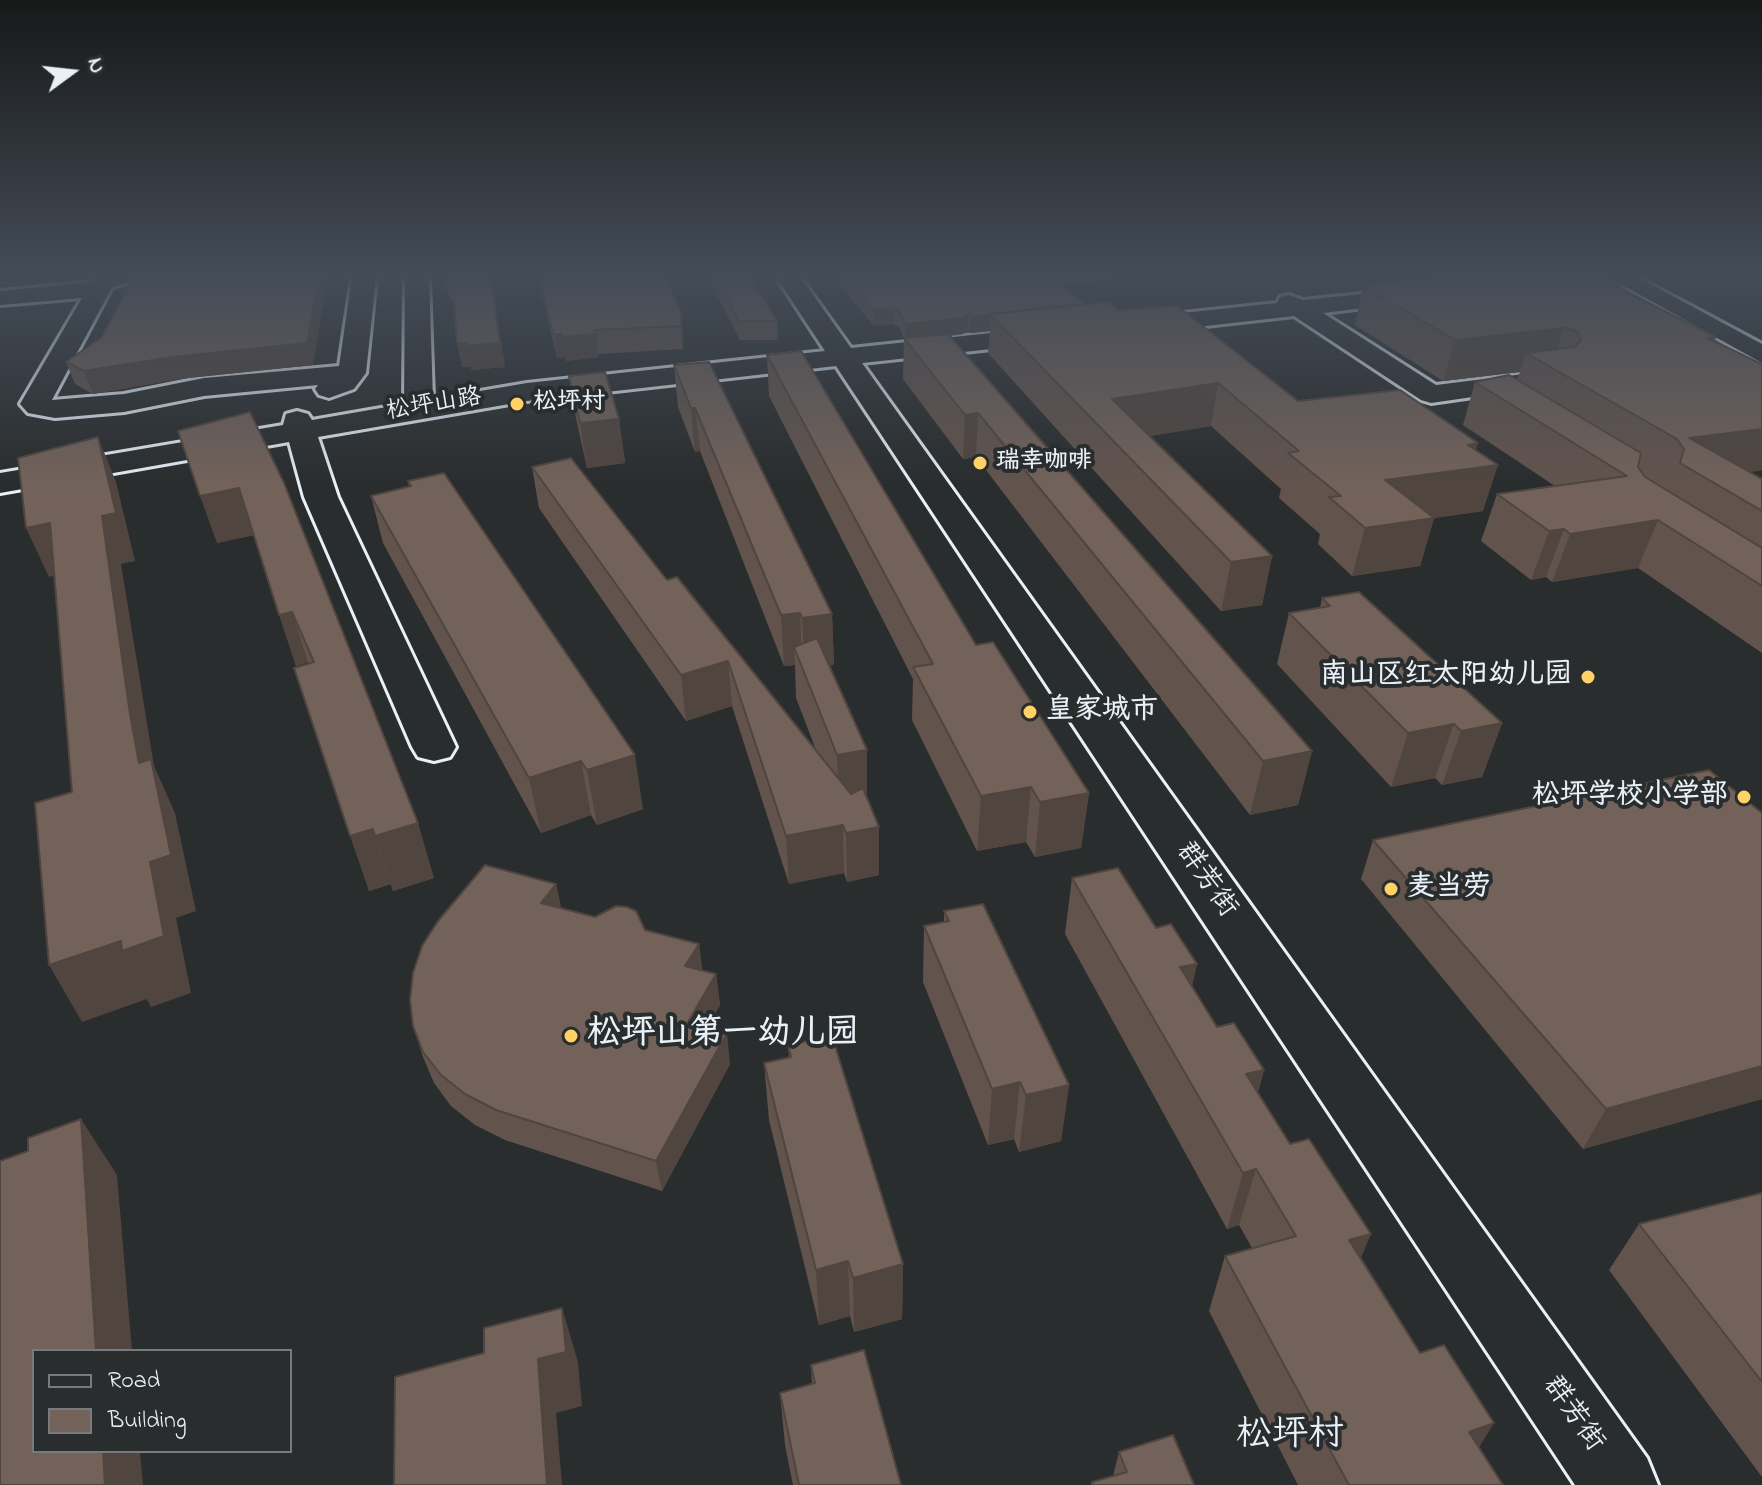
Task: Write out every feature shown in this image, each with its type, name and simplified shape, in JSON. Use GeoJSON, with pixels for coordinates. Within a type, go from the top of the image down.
{"type":"FeatureCollection","features":[{"type":"Feature","properties":{"kind":"street"},"geometry":{"type":"LineString","coordinates":[[70,347],[35,404],[38,407],[55,409],[124,403],[195,389],[352,373]]}},
{"type":"Feature","properties":{"kind":"street"},"geometry":{"type":"LineString","coordinates":[[233,400],[319,391],[344,383],[352,373],[355,347]]}},
{"type":"Feature","properties":{"kind":"street"},"geometry":{"type":"LineString","coordinates":[[418,347],[419,404]]}},
{"type":"Feature","properties":{"kind":"street","name":"群芳街"},"geometry":{"type":"LineString","coordinates":[[837,347],[1620,1485]]}},
{"type":"Feature","properties":{"kind":"street","name":"松坪山路"},"geometry":{"type":"LineString","coordinates":[[0,483],[419,404],[894,347]]}},
{"type":"Feature","properties":{"kind":"street"},"geometry":{"type":"LineString","coordinates":[[1360,347],[1431,394],[1551,379]]}},
{"type":"Feature","properties":{"kind":"street"},"geometry":{"type":"LineString","coordinates":[[1475,388],[1514,413]]}},
{"type":"Feature","properties":{"kind":"street"},"geometry":{"type":"LineString","coordinates":[[299,425],[321,497],[434,747]]}},
{"type":"Feature","properties":{"kind":"street","name":"松坪山路"},"geometry":{"type":"LineString","coordinates":[[0,471],[299,425]]}},
{"type":"Feature","properties":{"kind":"building"},"geometry":{"type":"Polygon","coordinates":[[[87,347],[266,347],[172,357],[84,371],[66,362],[87,347]]]}},
{"type":"Feature","properties":{"kind":"building"},"geometry":{"type":"Polygon","coordinates":[[[911,347],[960,347],[1312,751],[1263,761],[978,413],[965,415],[911,347]]]}},
{"type":"Feature","properties":{"kind":"building"},"geometry":{"type":"Polygon","coordinates":[[[1022,347],[1230,347],[1298,401],[1400,390],[1478,443],[1468,445],[1498,465],[1385,480],[1434,518],[1365,528],[1329,497],[1341,496],[1288,453],[1299,451],[1218,383],[1112,399],[1272,556],[1231,562],[1022,347]]]}},
{"type":"Feature","properties":{"kind":"building"},"geometry":{"type":"Polygon","coordinates":[[[1573,347],[1727,347],[1762,364],[1762,429],[1689,438],[1762,479],[1762,511],[1680,463],[1684,449],[1677,439],[1526,353],[1573,347]]]}},
{"type":"Feature","properties":{"kind":"building"},"geometry":{"type":"Polygon","coordinates":[[[801,351],[976,645],[993,642],[1089,793],[1040,802],[1031,787],[981,796],[913,667],[933,664],[767,355],[801,351]]]}},
{"type":"Feature","properties":{"kind":"building"},"geometry":{"type":"Polygon","coordinates":[[[709,362],[832,614],[802,618],[800,613],[781,615],[674,365],[709,362]]]}},
{"type":"Feature","properties":{"kind":"building"},"geometry":{"type":"Polygon","coordinates":[[[605,372],[619,419],[580,423],[569,376],[605,372]]]}},
{"type":"Feature","properties":{"kind":"building"},"geometry":{"type":"Polygon","coordinates":[[[1509,375],[1641,453],[1638,467],[1645,477],[1762,548],[1762,586],[1658,520],[1570,534],[1564,529],[1549,531],[1497,494],[1627,476],[1475,382],[1509,375]]]}},
{"type":"Feature","properties":{"kind":"building"},"geometry":{"type":"Polygon","coordinates":[[[250,412],[284,483],[418,823],[375,836],[373,829],[350,836],[294,668],[314,662],[292,612],[279,615],[239,488],[200,496],[178,431],[250,412]]]}},
{"type":"Feature","properties":{"kind":"building"},"geometry":{"type":"Polygon","coordinates":[[[98,437],[116,513],[102,516],[130,714],[139,763],[151,759],[171,855],[150,862],[164,936],[122,951],[121,941],[49,965],[35,803],[72,792],[50,523],[26,528],[18,458],[98,437]]]}},
{"type":"Feature","properties":{"kind":"building"},"geometry":{"type":"Polygon","coordinates":[[[571,458],[667,580],[677,577],[851,794],[863,788],[879,827],[846,833],[843,825],[786,836],[728,661],[681,675],[532,467],[571,458]]]}},
{"type":"Feature","properties":{"kind":"building"},"geometry":{"type":"Polygon","coordinates":[[[444,473],[635,755],[587,770],[581,761],[529,778],[371,496],[411,486],[408,481],[444,473]]]}},
{"type":"Feature","properties":{"kind":"building"},"geometry":{"type":"Polygon","coordinates":[[[1359,592],[1502,723],[1461,731],[1454,724],[1408,733],[1289,613],[1330,606],[1322,598],[1359,592]]]}},
{"type":"Feature","properties":{"kind":"building"},"geometry":{"type":"Polygon","coordinates":[[[817,638],[867,750],[837,755],[794,647],[817,638]]]}},
{"type":"Feature","properties":{"kind":"building"},"geometry":{"type":"Polygon","coordinates":[[[1709,770],[1762,813],[1762,1066],[1606,1109],[1373,840],[1709,770]]]}},
{"type":"Feature","properties":{"kind":"building"},"geometry":{"type":"Polygon","coordinates":[[[485,865],[556,884],[541,903],[595,917],[616,906],[627,907],[636,911],[645,930],[699,944],[685,966],[716,974],[688,1022],[727,1033],[656,1161],[496,1110],[465,1094],[441,1075],[423,1052],[413,1026],[410,1000],[413,973],[422,946],[438,921],[485,865]]]}},
{"type":"Feature","properties":{"kind":"building"},"geometry":{"type":"Polygon","coordinates":[[[1118,868],[1156,928],[1171,924],[1197,964],[1180,967],[1217,1027],[1234,1023],[1264,1070],[1246,1074],[1290,1144],[1309,1139],[1371,1234],[1349,1240],[1420,1353],[1444,1345],[1494,1423],[1469,1432],[1503,1485],[1349,1485],[1225,1256],[1296,1236],[1256,1169],[1243,1173],[1072,878],[1118,868]]]}},
{"type":"Feature","properties":{"kind":"building"},"geometry":{"type":"Polygon","coordinates":[[[983,904],[1069,1085],[1026,1095],[1020,1082],[992,1089],[924,926],[949,921],[944,911],[983,904]]]}},
{"type":"Feature","properties":{"kind":"building"},"geometry":{"type":"Polygon","coordinates":[[[832,1036],[903,1264],[853,1278],[848,1261],[816,1270],[764,1063],[791,1057],[788,1045],[832,1036]]]}},
{"type":"Feature","properties":{"kind":"building"},"geometry":{"type":"Polygon","coordinates":[[[81,1119],[96,1349],[32,1349],[32,1453],[103,1453],[105,1485],[0,1485],[0,1161],[28,1151],[28,1138],[81,1119]]]}},
{"type":"Feature","properties":{"kind":"building"},"geometry":{"type":"Polygon","coordinates":[[[1762,1193],[1762,1382],[1639,1224],[1762,1193]]]}},
{"type":"Feature","properties":{"kind":"building"},"geometry":{"type":"Polygon","coordinates":[[[562,1308],[566,1352],[538,1359],[547,1485],[394,1485],[395,1377],[484,1353],[484,1328],[562,1308]]]}},
{"type":"Feature","properties":{"kind":"building"},"geometry":{"type":"Polygon","coordinates":[[[864,1350],[901,1485],[799,1485],[780,1393],[815,1383],[811,1365],[864,1350]]]}},
{"type":"Feature","properties":{"kind":"building"},"geometry":{"type":"Polygon","coordinates":[[[1173,1435],[1194,1485],[1093,1485],[1092,1482],[1127,1472],[1119,1452],[1173,1435]]]}},
{"type":"Feature","properties":{"kind":"place","name":"松坪村"},"geometry":{"type":"Point","coordinates":[517,404]}},
{"type":"Feature","properties":{"kind":"place","name":"瑞幸咖啡"},"geometry":{"type":"Point","coordinates":[980,463]}},
{"type":"Feature","properties":{"kind":"place","name":"南山区红太阳幼儿园"},"geometry":{"type":"Point","coordinates":[1588,677]}},
{"type":"Feature","properties":{"kind":"place","name":"皇家城市"},"geometry":{"type":"Point","coordinates":[1030,712]}},
{"type":"Feature","properties":{"kind":"place","name":"松坪学校小学部"},"geometry":{"type":"Point","coordinates":[1744,797]}},
{"type":"Feature","properties":{"kind":"place","name":"麦当劳"},"geometry":{"type":"Point","coordinates":[1391,889]}},
{"type":"Feature","properties":{"kind":"place","name":"松坪山第一幼儿园"},"geometry":{"type":"Point","coordinates":[571,1036]}},
{"type":"Feature","properties":{"kind":"district","name":"松坪村"},"geometry":{"type":"Point","coordinates":[1290,1438]}}]}
